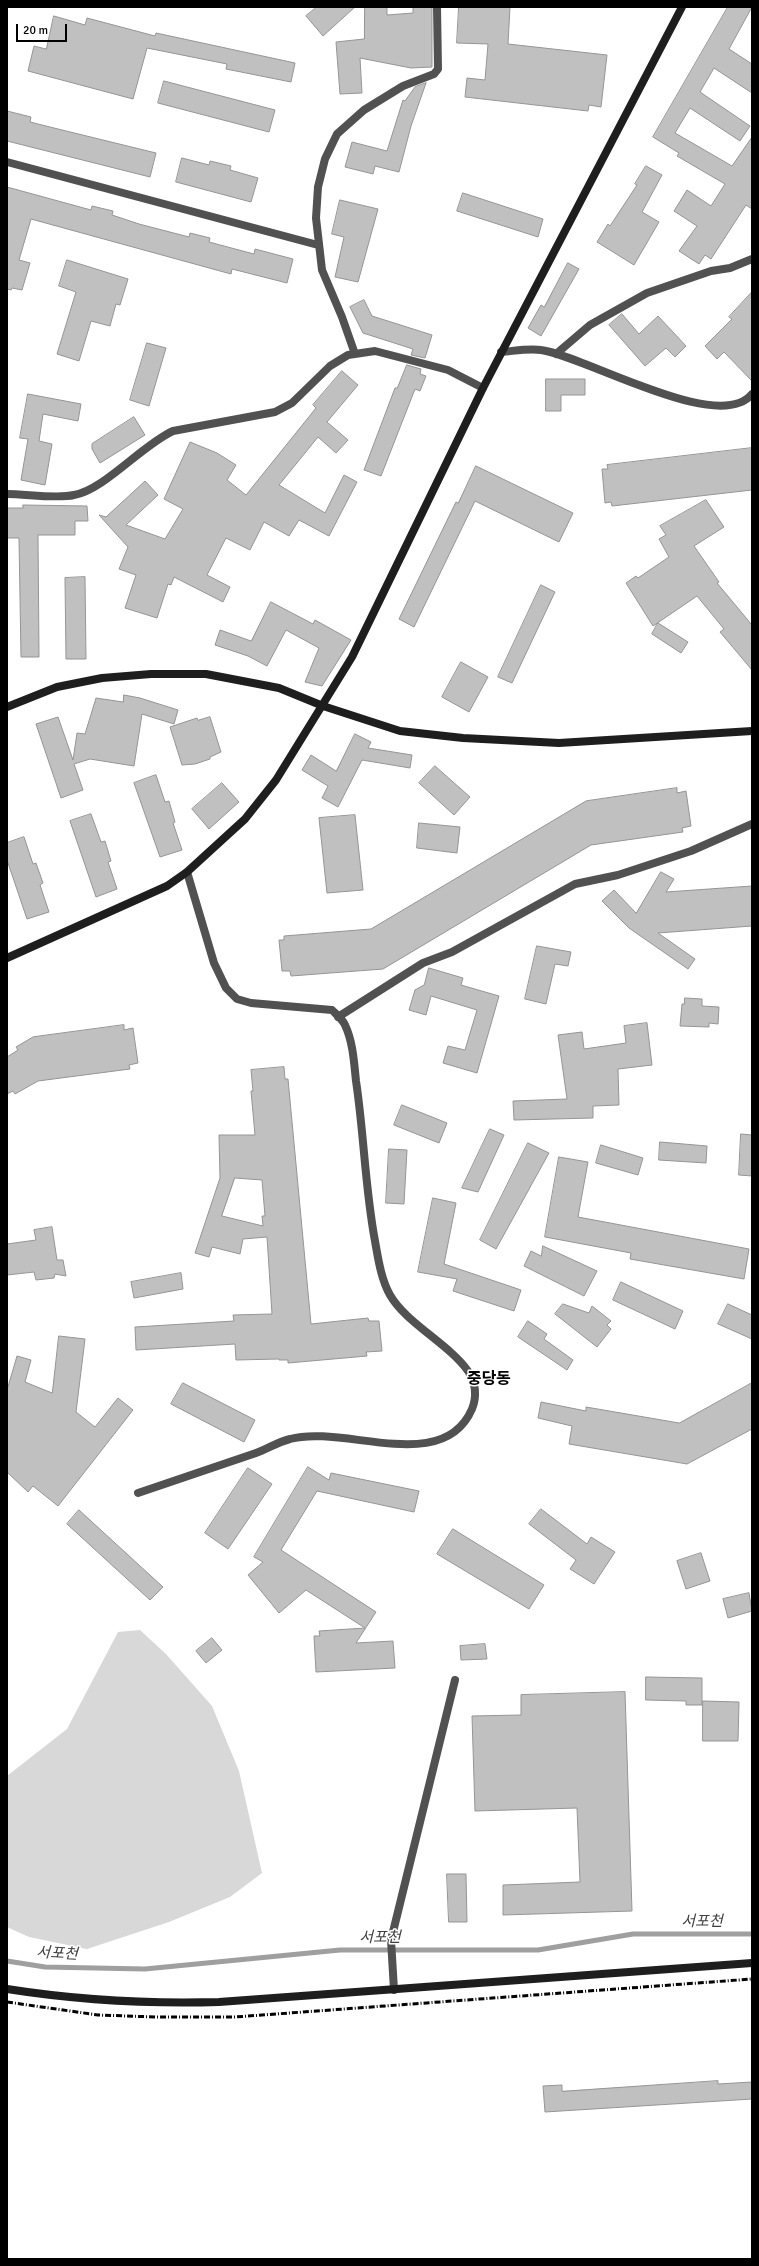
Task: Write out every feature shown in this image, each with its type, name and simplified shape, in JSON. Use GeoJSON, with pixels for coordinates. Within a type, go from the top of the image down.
{"type":"FeatureCollection","features":[{"type":"Feature","properties":{"kind":"street"},"geometry":{"type":"LineString","coordinates":[[355,354],[342,317],[322,270],[316,218],[318,187],[325,159],[337,134],[364,110],[403,86],[434,74],[438,69],[438,7]]}},
{"type":"Feature","properties":{"kind":"street"},"geometry":{"type":"LineString","coordinates":[[7,958],[167,886],[187,872],[244,819],[276,780],[352,657],[501,352],[682,7]]}},
{"type":"Feature","properties":{"kind":"street"},"geometry":{"type":"LineString","coordinates":[[7,162],[318,245]]}},
{"type":"Feature","properties":{"kind":"street"},"geometry":{"type":"LineString","coordinates":[[556,354],[590,325],[647,293],[710,271],[730,268],[752,258]]}},
{"type":"Feature","properties":{"kind":"street"},"geometry":{"type":"LineString","coordinates":[[501,352],[540,350],[556,354],[586,364],[656,393],[714,406],[735,406],[748,399],[752,394]]}},
{"type":"Feature","properties":{"kind":"street"},"geometry":{"type":"LineString","coordinates":[[7,494],[74,496],[90,490],[159,437],[173,431],[276,412],[292,403],[330,366],[348,355],[375,351],[448,370],[483,388]]}},
{"type":"Feature","properties":{"kind":"street"},"geometry":{"type":"LineString","coordinates":[[7,707],[57,687],[102,678],[151,674],[213,676],[279,688],[323,706],[400,731],[559,743],[752,731]]}},
{"type":"Feature","properties":{"kind":"street"},"geometry":{"type":"LineString","coordinates":[[338,1016],[423,963],[452,952],[575,884],[618,875],[691,851],[752,824]]}},
{"type":"Feature","properties":{"kind":"street"},"geometry":{"type":"LineString","coordinates":[[138,1494],[290,1439],[314,1435],[406,1445],[431,1442],[449,1435],[466,1421],[475,1402],[476,1390],[468,1371],[402,1310],[390,1295],[381,1270],[374,1238],[362,1121],[350,1038],[344,1023],[332,1010],[251,1003],[237,999],[226,988],[214,963],[187,872]]}},
{"type":"Feature","properties":{"kind":"street"},"geometry":{"type":"LineString","coordinates":[[394,1990],[391,1940],[455,1680]]}},
{"type":"Feature","properties":{"kind":"street"},"geometry":{"type":"LineString","coordinates":[[7,1989],[38,1994],[159,2004],[219,2002],[752,1963]]}},
{"type":"Feature","properties":{"kind":"shaded area"},"geometry":{"type":"Polygon","coordinates":[[[140,1630],[166,1654],[212,1706],[239,1771],[262,1873],[230,1897],[169,1922],[87,1949],[29,1937],[7,1927],[7,1776],[67,1729],[118,1632],[140,1630]]]}},
{"type":"Feature","properties":{"kind":"building"},"geometry":{"type":"Polygon","coordinates":[[[317,7],[355,7],[323,36],[306,16],[317,7]]]}},
{"type":"Feature","properties":{"kind":"building"},"geometry":{"type":"Polygon","coordinates":[[[365,7],[387,7],[387,15],[413,13],[413,7],[432,7],[432,67],[411,68],[360,58],[362,93],[340,94],[336,42],[364,39],[365,7]]]}},
{"type":"Feature","properties":{"kind":"building"},"geometry":{"type":"Polygon","coordinates":[[[459,7],[510,7],[508,44],[607,55],[601,107],[589,105],[588,111],[465,97],[467,78],[485,80],[488,44],[457,43],[459,7]]]}},
{"type":"Feature","properties":{"kind":"building"},"geometry":{"type":"Polygon","coordinates":[[[728,7],[752,7],[729,49],[752,64],[752,93],[714,68],[700,92],[750,126],[740,141],[690,108],[675,133],[732,166],[752,137],[752,209],[746,205],[711,259],[705,255],[699,264],[679,251],[697,226],[674,211],[687,190],[711,206],[725,184],[677,156],[679,153],[653,137],[728,7]]]}},
{"type":"Feature","properties":{"kind":"building"},"geometry":{"type":"Polygon","coordinates":[[[54,16],[85,25],[87,18],[155,36],[156,33],[295,63],[291,82],[226,69],[227,64],[147,48],[133,99],[28,71],[34,46],[46,49],[54,16]]]}},
{"type":"Feature","properties":{"kind":"building"},"geometry":{"type":"Polygon","coordinates":[[[164,81],[275,110],[269,132],[158,103],[164,81]]]}},
{"type":"Feature","properties":{"kind":"building"},"geometry":{"type":"Polygon","coordinates":[[[426,83],[411,126],[399,172],[375,166],[373,174],[345,167],[352,142],[387,151],[403,100],[405,101],[415,87],[426,83]]]}},
{"type":"Feature","properties":{"kind":"building"},"geometry":{"type":"Polygon","coordinates":[[[7,111],[31,117],[30,122],[156,153],[150,177],[7,141],[7,111]]]}},
{"type":"Feature","properties":{"kind":"building"},"geometry":{"type":"Polygon","coordinates":[[[182,158],[209,165],[210,161],[231,166],[230,170],[258,178],[251,202],[176,182],[182,158]]]}},
{"type":"Feature","properties":{"kind":"building"},"geometry":{"type":"Polygon","coordinates":[[[646,166],[662,175],[642,212],[659,222],[634,265],[597,242],[608,224],[610,226],[637,185],[635,184],[646,166]]]}},
{"type":"Feature","properties":{"kind":"building"},"geometry":{"type":"Polygon","coordinates":[[[7,187],[91,210],[92,206],[113,211],[112,215],[139,224],[189,237],[190,233],[210,238],[209,242],[254,254],[255,249],[293,259],[287,283],[232,269],[231,274],[31,219],[19,260],[30,263],[22,290],[12,288],[11,290],[7,289],[7,187]]]}},
{"type":"Feature","properties":{"kind":"building"},"geometry":{"type":"Polygon","coordinates":[[[463,193],[543,219],[538,237],[457,211],[463,193]]]}},
{"type":"Feature","properties":{"kind":"building"},"geometry":{"type":"Polygon","coordinates":[[[340,200],[378,209],[358,282],[335,277],[344,237],[332,234],[340,200]]]}},
{"type":"Feature","properties":{"kind":"building"},"geometry":{"type":"Polygon","coordinates":[[[67,260],[128,279],[120,305],[116,304],[110,326],[91,321],[79,361],[57,354],[76,292],[59,286],[67,260]]]}},
{"type":"Feature","properties":{"kind":"building"},"geometry":{"type":"Polygon","coordinates":[[[568,263],[579,269],[541,336],[528,328],[541,305],[544,307],[568,263]]]}},
{"type":"Feature","properties":{"kind":"building"},"geometry":{"type":"Polygon","coordinates":[[[752,292],[752,381],[724,352],[717,359],[705,346],[732,319],[729,317],[752,292]]]}},
{"type":"Feature","properties":{"kind":"building"},"geometry":{"type":"Polygon","coordinates":[[[364,300],[372,316],[432,335],[425,358],[411,355],[413,349],[363,333],[350,307],[364,300]]]}},
{"type":"Feature","properties":{"kind":"building"},"geometry":{"type":"Polygon","coordinates":[[[622,314],[639,334],[658,316],[686,346],[675,357],[666,348],[645,366],[609,325],[622,314]]]}},
{"type":"Feature","properties":{"kind":"building"},"geometry":{"type":"Polygon","coordinates":[[[147,343],[166,348],[149,406],[130,400],[147,343]]]}},
{"type":"Feature","properties":{"kind":"building"},"geometry":{"type":"Polygon","coordinates":[[[407,365],[421,369],[420,374],[426,376],[420,391],[415,389],[381,476],[364,470],[395,388],[397,388],[407,365]]]}},
{"type":"Feature","properties":{"kind":"building"},"geometry":{"type":"Polygon","coordinates":[[[342,371],[358,385],[327,422],[348,440],[336,453],[318,437],[279,485],[325,513],[344,475],[357,482],[329,536],[299,520],[289,536],[264,522],[250,550],[226,538],[207,575],[230,587],[223,602],[174,577],[171,585],[168,584],[157,618],[125,608],[136,575],[119,569],[128,547],[99,515],[106,517],[145,481],[158,495],[126,525],[165,539],[183,509],[164,499],[190,442],[217,453],[236,465],[227,480],[246,495],[316,408],[313,405],[342,371]]]}},
{"type":"Feature","properties":{"kind":"building"},"geometry":{"type":"Polygon","coordinates":[[[546,379],[585,379],[585,395],[561,395],[561,411],[546,411],[546,379]]]}},
{"type":"Feature","properties":{"kind":"building"},"geometry":{"type":"Polygon","coordinates":[[[28,394],[81,404],[78,421],[43,414],[39,441],[52,444],[45,485],[21,480],[28,439],[20,438],[28,394]]]}},
{"type":"Feature","properties":{"kind":"building"},"geometry":{"type":"Polygon","coordinates":[[[134,417],[145,435],[100,463],[92,449],[92,444],[134,417]]]}},
{"type":"Feature","properties":{"kind":"building"},"geometry":{"type":"Polygon","coordinates":[[[752,448],[752,490],[612,506],[611,502],[605,503],[602,469],[608,469],[607,465],[752,448]]]}},
{"type":"Feature","properties":{"kind":"building"},"geometry":{"type":"Polygon","coordinates":[[[476,466],[573,513],[559,542],[475,501],[414,627],[399,619],[456,502],[458,503],[476,466]]]}},
{"type":"Feature","properties":{"kind":"building"},"geometry":{"type":"Polygon","coordinates":[[[706,500],[724,527],[694,546],[719,582],[717,583],[752,625],[752,670],[720,632],[724,629],[697,596],[653,626],[626,583],[636,576],[638,578],[669,557],[659,539],[666,535],[660,526],[706,500]]]}},
{"type":"Feature","properties":{"kind":"building"},"geometry":{"type":"Polygon","coordinates":[[[23,505],[87,506],[88,521],[75,521],[75,535],[38,535],[39,657],[21,657],[19,538],[7,538],[7,508],[23,508],[23,505]]]}},
{"type":"Feature","properties":{"kind":"building"},"geometry":{"type":"Polygon","coordinates":[[[85,577],[86,659],[66,659],[65,578],[85,577]]]}},
{"type":"Feature","properties":{"kind":"building"},"geometry":{"type":"Polygon","coordinates":[[[541,585],[555,592],[512,683],[498,677],[541,585]]]}},
{"type":"Feature","properties":{"kind":"building"},"geometry":{"type":"Polygon","coordinates":[[[271,602],[313,624],[315,620],[351,640],[322,686],[305,682],[319,648],[286,630],[267,666],[248,656],[215,645],[220,630],[251,641],[271,602]]]}},
{"type":"Feature","properties":{"kind":"building"},"geometry":{"type":"Polygon","coordinates":[[[658,623],[688,642],[681,653],[652,634],[658,623]]]}},
{"type":"Feature","properties":{"kind":"building"},"geometry":{"type":"Polygon","coordinates":[[[461,662],[488,677],[469,712],[442,697],[461,662]]]}},
{"type":"Feature","properties":{"kind":"building"},"geometry":{"type":"Polygon","coordinates":[[[124,695],[140,698],[178,710],[174,724],[142,714],[134,766],[90,759],[74,764],[83,790],[61,798],[36,724],[58,717],[73,760],[77,733],[85,734],[96,698],[123,702],[124,695]]]}},
{"type":"Feature","properties":{"kind":"building"},"geometry":{"type":"Polygon","coordinates":[[[210,717],[221,752],[210,757],[210,759],[195,764],[182,765],[170,727],[197,718],[198,720],[210,717]]]}},
{"type":"Feature","properties":{"kind":"building"},"geometry":{"type":"Polygon","coordinates":[[[355,734],[371,742],[368,748],[412,755],[410,768],[362,760],[338,807],[322,798],[328,786],[302,770],[311,755],[336,771],[355,734]]]}},
{"type":"Feature","properties":{"kind":"building"},"geometry":{"type":"Polygon","coordinates":[[[435,766],[470,797],[454,815],[419,783],[435,766]]]}},
{"type":"Feature","properties":{"kind":"building"},"geometry":{"type":"Polygon","coordinates":[[[156,775],[165,802],[169,801],[175,822],[173,823],[182,850],[160,857],[134,783],[156,775]]]}},
{"type":"Feature","properties":{"kind":"building"},"geometry":{"type":"Polygon","coordinates":[[[222,783],[239,802],[209,829],[192,809],[222,783]]]}},
{"type":"Feature","properties":{"kind":"building"},"geometry":{"type":"Polygon","coordinates":[[[677,788],[677,793],[686,791],[691,826],[682,828],[683,832],[591,845],[383,969],[291,976],[290,971],[282,971],[279,940],[284,940],[284,936],[371,929],[586,801],[677,788]]]}},
{"type":"Feature","properties":{"kind":"building"},"geometry":{"type":"Polygon","coordinates":[[[91,814],[101,842],[105,841],[111,861],[108,862],[117,889],[96,897],[70,821],[91,814]]]}},
{"type":"Feature","properties":{"kind":"building"},"geometry":{"type":"Polygon","coordinates":[[[355,815],[363,890],[327,893],[319,818],[355,815]]]}},
{"type":"Feature","properties":{"kind":"building"},"geometry":{"type":"Polygon","coordinates":[[[419,823],[460,827],[457,853],[417,848],[419,823]]]}},
{"type":"Feature","properties":{"kind":"building"},"geometry":{"type":"Polygon","coordinates":[[[24,837],[33,864],[36,863],[43,883],[40,885],[49,912],[27,919],[7,860],[7,843],[24,837]]]}},
{"type":"Feature","properties":{"kind":"building"},"geometry":{"type":"Polygon","coordinates":[[[661,872],[674,879],[666,892],[752,886],[752,926],[658,933],[695,959],[688,969],[629,928],[602,901],[614,890],[636,913],[661,872]]]}},
{"type":"Feature","properties":{"kind":"building"},"geometry":{"type":"Polygon","coordinates":[[[537,946],[571,952],[568,966],[555,964],[546,1004],[525,999],[537,946]]]}},
{"type":"Feature","properties":{"kind":"building"},"geometry":{"type":"Polygon","coordinates":[[[429,968],[463,978],[461,985],[499,996],[477,1073],[443,1063],[448,1046],[465,1050],[477,1010],[431,996],[426,1015],[409,1010],[415,990],[424,985],[429,968]]]}},
{"type":"Feature","properties":{"kind":"building"},"geometry":{"type":"Polygon","coordinates":[[[685,998],[702,999],[702,1006],[719,1007],[718,1024],[709,1023],[709,1027],[680,1026],[682,1004],[684,1004],[685,998]]]}},
{"type":"Feature","properties":{"kind":"building"},"geometry":{"type":"Polygon","coordinates":[[[647,1023],[652,1065],[618,1069],[619,1105],[593,1106],[593,1118],[514,1120],[513,1101],[567,1099],[558,1035],[582,1032],[584,1049],[626,1043],[624,1026],[647,1023]]]}},
{"type":"Feature","properties":{"kind":"building"},"geometry":{"type":"Polygon","coordinates":[[[124,1025],[124,1030],[133,1028],[138,1063],[129,1065],[130,1069],[38,1081],[15,1094],[13,1091],[7,1094],[7,1057],[18,1050],[16,1047],[33,1037],[124,1025]]]}},
{"type":"Feature","properties":{"kind":"building"},"geometry":{"type":"Polygon","coordinates":[[[284,1067],[285,1079],[288,1079],[311,1324],[368,1318],[369,1321],[379,1321],[382,1351],[366,1352],[367,1356],[288,1363],[288,1360],[279,1359],[236,1360],[235,1344],[136,1350],[135,1327],[234,1321],[233,1315],[272,1314],[267,1237],[243,1239],[240,1254],[212,1247],[209,1257],[195,1253],[220,1178],[219,1135],[255,1135],[251,1091],[253,1091],[251,1070],[284,1067]],[[235,1178],[222,1216],[263,1226],[262,1216],[265,1216],[262,1180],[235,1178]]]}},
{"type":"Feature","properties":{"kind":"building"},"geometry":{"type":"Polygon","coordinates":[[[402,1105],[447,1123],[439,1143],[394,1125],[402,1105]]]}},
{"type":"Feature","properties":{"kind":"building"},"geometry":{"type":"Polygon","coordinates":[[[490,1129],[504,1135],[478,1192],[462,1188],[490,1129]]]}},
{"type":"Feature","properties":{"kind":"building"},"geometry":{"type":"Polygon","coordinates":[[[741,1134],[752,1135],[752,1176],[739,1175],[741,1134]]]}},
{"type":"Feature","properties":{"kind":"building"},"geometry":{"type":"Polygon","coordinates":[[[660,1142],[707,1146],[706,1163],[659,1160],[660,1142]]]}},
{"type":"Feature","properties":{"kind":"building"},"geometry":{"type":"Polygon","coordinates":[[[528,1143],[549,1153],[496,1249],[480,1240],[528,1143]]]}},
{"type":"Feature","properties":{"kind":"building"},"geometry":{"type":"Polygon","coordinates":[[[601,1145],[643,1158],[638,1175],[596,1163],[601,1145]]]}},
{"type":"Feature","properties":{"kind":"building"},"geometry":{"type":"Polygon","coordinates":[[[389,1149],[407,1150],[404,1204],[386,1203],[389,1149]]]}},
{"type":"Feature","properties":{"kind":"building"},"geometry":{"type":"Polygon","coordinates":[[[559,1157],[588,1162],[578,1217],[749,1249],[744,1279],[630,1259],[631,1253],[545,1237],[559,1157]]]}},
{"type":"Feature","properties":{"kind":"building"},"geometry":{"type":"Polygon","coordinates":[[[433,1198],[456,1203],[444,1264],[521,1290],[514,1311],[453,1291],[457,1279],[418,1272],[433,1198]]]}},
{"type":"Feature","properties":{"kind":"building"},"geometry":{"type":"Polygon","coordinates":[[[52,1227],[57,1260],[63,1260],[66,1276],[55,1274],[54,1278],[36,1280],[34,1272],[7,1275],[7,1244],[36,1240],[34,1230],[52,1227]]]}},
{"type":"Feature","properties":{"kind":"building"},"geometry":{"type":"Polygon","coordinates":[[[543,1246],[597,1271],[584,1296],[524,1266],[531,1251],[541,1256],[543,1246]]]}},
{"type":"Feature","properties":{"kind":"building"},"geometry":{"type":"Polygon","coordinates":[[[181,1273],[183,1289],[134,1298],[131,1282],[181,1273]]]}},
{"type":"Feature","properties":{"kind":"building"},"geometry":{"type":"Polygon","coordinates":[[[621,1282],[683,1311],[675,1329],[613,1300],[621,1282]]]}},
{"type":"Feature","properties":{"kind":"building"},"geometry":{"type":"Polygon","coordinates":[[[563,1304],[589,1313],[592,1306],[611,1321],[607,1325],[611,1329],[597,1347],[555,1314],[563,1304]]]}},
{"type":"Feature","properties":{"kind":"building"},"geometry":{"type":"Polygon","coordinates":[[[728,1304],[752,1315],[752,1339],[718,1324],[728,1304]]]}},
{"type":"Feature","properties":{"kind":"building"},"geometry":{"type":"Polygon","coordinates":[[[528,1321],[547,1334],[544,1339],[573,1360],[567,1370],[518,1337],[528,1321]]]}},
{"type":"Feature","properties":{"kind":"building"},"geometry":{"type":"Polygon","coordinates":[[[59,1336],[85,1339],[76,1412],[95,1427],[118,1398],[133,1410],[58,1506],[33,1486],[28,1492],[7,1472],[7,1390],[17,1356],[31,1360],[25,1382],[52,1393],[59,1336]]]}},
{"type":"Feature","properties":{"kind":"building"},"geometry":{"type":"Polygon","coordinates":[[[183,1383],[255,1420],[244,1442],[171,1404],[183,1383]]]}},
{"type":"Feature","properties":{"kind":"building"},"geometry":{"type":"Polygon","coordinates":[[[752,1383],[752,1429],[687,1464],[569,1444],[572,1426],[538,1418],[541,1402],[586,1411],[586,1407],[679,1423],[752,1383]]]}},
{"type":"Feature","properties":{"kind":"building"},"geometry":{"type":"Polygon","coordinates":[[[308,1467],[329,1480],[331,1473],[419,1491],[414,1512],[317,1491],[281,1550],[376,1612],[356,1643],[393,1641],[395,1668],[316,1672],[314,1636],[320,1636],[319,1631],[365,1628],[306,1590],[279,1613],[248,1575],[263,1562],[254,1557],[308,1467]]]}},
{"type":"Feature","properties":{"kind":"building"},"geometry":{"type":"Polygon","coordinates":[[[248,1468],[272,1484],[228,1549],[205,1533],[248,1468]]]}},
{"type":"Feature","properties":{"kind":"building"},"geometry":{"type":"Polygon","coordinates":[[[541,1509],[587,1544],[591,1537],[615,1552],[594,1584],[570,1569],[576,1560],[529,1524],[541,1509]]]}},
{"type":"Feature","properties":{"kind":"building"},"geometry":{"type":"Polygon","coordinates":[[[79,1510],[163,1587],[150,1600],[67,1524],[79,1510]]]}},
{"type":"Feature","properties":{"kind":"building"},"geometry":{"type":"Polygon","coordinates":[[[453,1529],[544,1585],[529,1609],[437,1554],[453,1529]]]}},
{"type":"Feature","properties":{"kind":"building"},"geometry":{"type":"Polygon","coordinates":[[[701,1553],[710,1581],[686,1589],[677,1561],[701,1553]]]}},
{"type":"Feature","properties":{"kind":"building"},"geometry":{"type":"Polygon","coordinates":[[[749,1593],[752,1611],[728,1618],[723,1599],[749,1593]]]}},
{"type":"Feature","properties":{"kind":"building"},"geometry":{"type":"Polygon","coordinates":[[[212,1638],[222,1650],[206,1663],[196,1651],[212,1638]]]}},
{"type":"Feature","properties":{"kind":"building"},"geometry":{"type":"Polygon","coordinates":[[[485,1644],[487,1659],[461,1660],[460,1646],[485,1644]]]}},
{"type":"Feature","properties":{"kind":"building"},"geometry":{"type":"Polygon","coordinates":[[[646,1677],[702,1678],[702,1705],[686,1705],[686,1701],[646,1700],[646,1677]]]}},
{"type":"Feature","properties":{"kind":"building"},"geometry":{"type":"Polygon","coordinates":[[[625,1692],[632,1911],[503,1915],[503,1885],[580,1882],[577,1808],[475,1811],[472,1716],[521,1715],[521,1695],[625,1692]]]}},
{"type":"Feature","properties":{"kind":"building"},"geometry":{"type":"Polygon","coordinates":[[[703,1701],[739,1702],[738,1741],[703,1741],[703,1701]]]}},
{"type":"Feature","properties":{"kind":"building"},"geometry":{"type":"Polygon","coordinates":[[[447,1874],[466,1874],[467,1922],[449,1922],[447,1874]]]}},
{"type":"Feature","properties":{"kind":"building"},"geometry":{"type":"Polygon","coordinates":[[[718,2081],[718,2084],[752,2082],[752,2099],[545,2112],[543,2086],[562,2085],[562,2091],[718,2081]]]}},
{"type":"Feature","properties":{"kind":"waterway","name":"서포천"},"geometry":{"type":"LineString","coordinates":[[7,1961],[45,1967],[145,1969],[340,1950],[538,1950],[633,1934],[752,1934]]}},
{"type":"Feature","properties":{"kind":"railway"},"geometry":{"type":"LineString","coordinates":[[7,2002],[98,2015],[235,2017],[752,1979]]}},
{"type":"Feature","properties":{"kind":"district","name":"중당동"},"geometry":{"type":"Point","coordinates":[489,1380]}}]}
